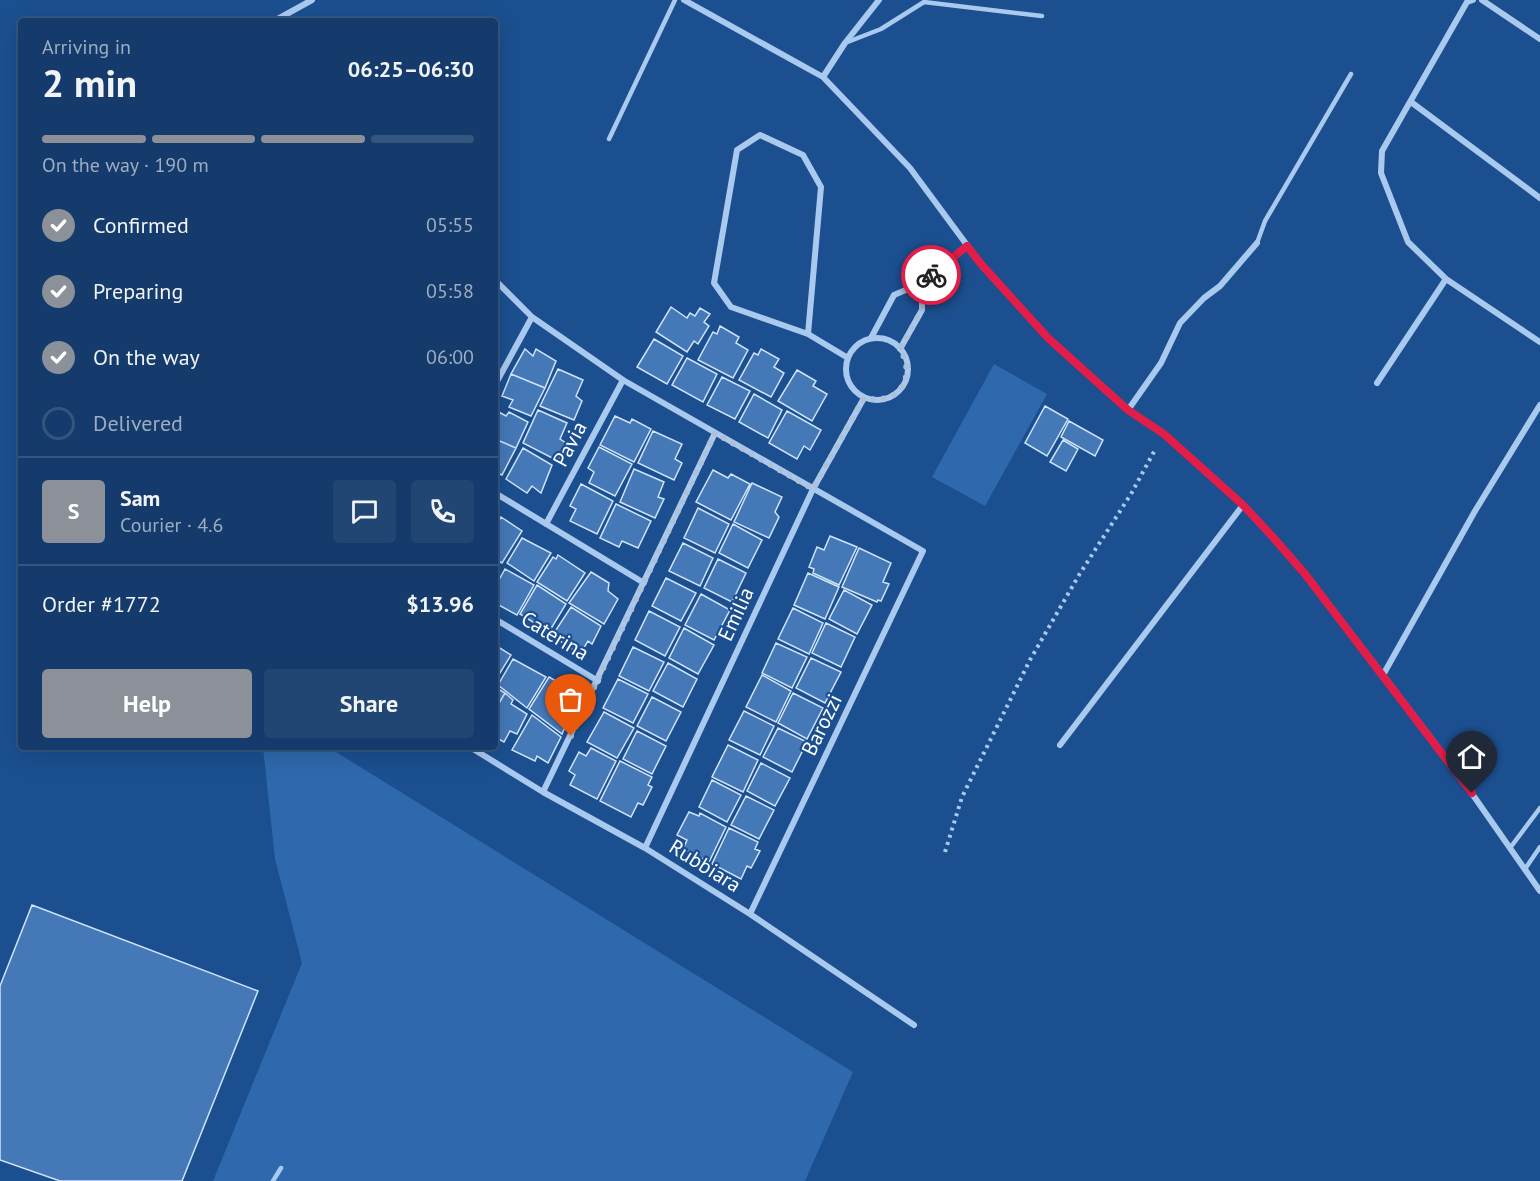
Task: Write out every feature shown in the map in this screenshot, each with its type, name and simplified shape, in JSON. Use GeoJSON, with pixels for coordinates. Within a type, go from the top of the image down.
{"type":"FeatureCollection","features":[{"type":"Feature","properties":{"kind":"street"},"geometry":{"type":"LineString","coordinates":[[279,18],[312,0]]}},
{"type":"Feature","properties":{"kind":"street"},"geometry":{"type":"LineString","coordinates":[[684,0],[695,3],[823,77],[910,168],[981,264],[1048,338],[1128,410],[1164,434],[1243,505],[1292,558],[1383,675],[1459,775],[1540,891]]}},
{"type":"Feature","properties":{"kind":"street"},"geometry":{"type":"LineString","coordinates":[[823,77],[845,43],[879,0]]}},
{"type":"Feature","properties":{"kind":"street"},"geometry":{"type":"LineString","coordinates":[[1473,0],[1467,2],[1382,151],[1381,173],[1408,242],[1446,279],[1540,342]]}},
{"type":"Feature","properties":{"kind":"street"},"geometry":{"type":"LineString","coordinates":[[1482,0],[1540,39]]}},
{"type":"Feature","properties":{"kind":"street"},"geometry":{"type":"LineString","coordinates":[[1411,102],[1540,198]]}},
{"type":"Feature","properties":{"kind":"street"},"geometry":{"type":"LineString","coordinates":[[808,334],[821,187],[803,155],[760,135],[737,150],[714,283],[731,307],[808,334],[848,358]]}},
{"type":"Feature","properties":{"kind":"street"},"geometry":{"type":"LineString","coordinates":[[1128,410],[1161,363],[1180,323],[1204,298],[1220,286],[1257,243]]}},
{"type":"Feature","properties":{"kind":"street"},"geometry":{"type":"LineString","coordinates":[[871,339],[894,295],[922,283],[967,246]]}},
{"type":"Feature","properties":{"kind":"street"},"geometry":{"type":"LineString","coordinates":[[1377,383],[1446,279]]}},
{"type":"Feature","properties":{"kind":"street"},"geometry":{"type":"LineString","coordinates":[[498,283],[532,317],[623,380],[813,489]]}},
{"type":"Feature","properties":{"kind":"street"},"geometry":{"type":"LineString","coordinates":[[900,349],[922,310],[922,283]]}},
{"type":"Feature","properties":{"kind":"street"},"geometry":{"type":"LineString","coordinates":[[498,379],[532,317]]}},
{"type":"Feature","properties":{"kind":"street"},"geometry":{"type":"LineString","coordinates":[[871,339],[887,340],[900,349],[906,359],[907,371],[898,392],[888,399],[876,401],[864,398],[852,388],[846,374],[848,358],[853,349],[871,339]]}},
{"type":"Feature","properties":{"kind":"street","name":"Pavia"},"geometry":{"type":"LineString","coordinates":[[546,524],[623,380]]}},
{"type":"Feature","properties":{"kind":"street","name":"Emilia"},"geometry":{"type":"LineString","coordinates":[[645,848],[813,489],[864,398]]}},
{"type":"Feature","properties":{"kind":"street"},"geometry":{"type":"LineString","coordinates":[[1383,675],[1475,511],[1540,405]]}},
{"type":"Feature","properties":{"kind":"street"},"geometry":{"type":"LineString","coordinates":[[543,792],[715,433]]}},
{"type":"Feature","properties":{"kind":"street","name":"Barozzi"},"geometry":{"type":"LineString","coordinates":[[750,914],[923,551],[813,489]]}},
{"type":"Feature","properties":{"kind":"street"},"geometry":{"type":"LineString","coordinates":[[498,495],[644,583]]}},
{"type":"Feature","properties":{"kind":"street"},"geometry":{"type":"LineString","coordinates":[[1060,745],[1243,505]]}},
{"type":"Feature","properties":{"kind":"street","name":"Caterina"},"geometry":{"type":"LineString","coordinates":[[498,621],[598,681]]}},
{"type":"Feature","properties":{"kind":"street","name":"Rubbiara"},"geometry":{"type":"LineString","coordinates":[[475,750],[543,792],[645,848],[750,914],[914,1024]]}},
{"type":"Feature","properties":{"kind":"lane"},"geometry":{"type":"LineString","coordinates":[[609,139],[675,0]]}},
{"type":"Feature","properties":{"kind":"lane"},"geometry":{"type":"LineString","coordinates":[[845,43],[881,28],[924,2],[1042,16]]}},
{"type":"Feature","properties":{"kind":"lane"},"geometry":{"type":"LineString","coordinates":[[1257,243],[1265,221],[1351,74]]}},
{"type":"Feature","properties":{"kind":"lane"},"geometry":{"type":"LineString","coordinates":[[1510,848],[1540,808]]}},
{"type":"Feature","properties":{"kind":"lane"},"geometry":{"type":"LineString","coordinates":[[1525,869],[1540,847]]}},
{"type":"Feature","properties":{"kind":"lane"},"geometry":{"type":"LineString","coordinates":[[273,1181],[281,1168]]}},
{"type":"Feature","properties":{"kind":"path"},"geometry":{"type":"LineString","coordinates":[[945,852],[962,797],[1030,660],[1079,575],[1131,494],[1164,434]]}},
{"type":"Feature","properties":{"kind":"shaded area"},"geometry":{"type":"Polygon","coordinates":[[[994,364],[1047,394],[985,506],[932,477],[994,364]]]}},
{"type":"Feature","properties":{"kind":"shaded area"},"geometry":{"type":"Polygon","coordinates":[[[263,750],[333,750],[853,1072],[805,1181],[213,1181],[302,963],[275,859],[263,750]]]}},
{"type":"Feature","properties":{"kind":"building"},"geometry":{"type":"Polygon","coordinates":[[[671,307],[687,318],[690,313],[695,316],[700,308],[710,314],[704,322],[709,326],[698,344],[694,341],[687,352],[656,332],[671,307]]]}},
{"type":"Feature","properties":{"kind":"building"},"geometry":{"type":"Polygon","coordinates":[[[720,326],[739,337],[736,343],[748,350],[733,378],[698,360],[713,332],[717,334],[720,326]]]}},
{"type":"Feature","properties":{"kind":"building"},"geometry":{"type":"Polygon","coordinates":[[[654,339],[683,356],[667,384],[637,367],[654,339]]]}},
{"type":"Feature","properties":{"kind":"building"},"geometry":{"type":"Polygon","coordinates":[[[525,349],[533,356],[536,349],[556,361],[545,388],[511,374],[525,349]]]}},
{"type":"Feature","properties":{"kind":"building"},"geometry":{"type":"Polygon","coordinates":[[[761,349],[779,359],[774,367],[784,373],[771,397],[739,380],[754,353],[758,355],[761,349]]]}},
{"type":"Feature","properties":{"kind":"building"},"geometry":{"type":"Polygon","coordinates":[[[687,358],[717,374],[703,402],[672,385],[687,358]]]}},
{"type":"Feature","properties":{"kind":"building"},"geometry":{"type":"Polygon","coordinates":[[[558,369],[583,380],[576,396],[582,401],[574,420],[540,406],[558,369]]]}},
{"type":"Feature","properties":{"kind":"building"},"geometry":{"type":"Polygon","coordinates":[[[797,370],[816,381],[813,386],[827,394],[812,421],[778,401],[797,370]]]}},
{"type":"Feature","properties":{"kind":"building"},"geometry":{"type":"Polygon","coordinates":[[[511,374],[545,388],[531,416],[509,407],[513,400],[502,396],[511,374]]]}},
{"type":"Feature","properties":{"kind":"building"},"geometry":{"type":"Polygon","coordinates":[[[722,377],[750,391],[735,419],[707,405],[722,377]]]}},
{"type":"Feature","properties":{"kind":"building"},"geometry":{"type":"Polygon","coordinates":[[[754,394],[782,410],[768,438],[739,422],[754,394]]]}},
{"type":"Feature","properties":{"kind":"building"},"geometry":{"type":"Polygon","coordinates":[[[1045,406],[1068,419],[1047,456],[1025,443],[1045,406]]]}},
{"type":"Feature","properties":{"kind":"building"},"geometry":{"type":"Polygon","coordinates":[[[538,410],[567,423],[560,439],[566,443],[558,461],[523,443],[538,410]]]}},
{"type":"Feature","properties":{"kind":"building"},"geometry":{"type":"Polygon","coordinates":[[[787,411],[821,430],[810,450],[804,446],[797,459],[769,443],[787,411]]]}},
{"type":"Feature","properties":{"kind":"building"},"geometry":{"type":"Polygon","coordinates":[[[498,412],[506,416],[509,412],[528,422],[516,448],[498,440],[498,412]]]}},
{"type":"Feature","properties":{"kind":"building"},"geometry":{"type":"Polygon","coordinates":[[[615,416],[630,423],[632,419],[651,429],[634,462],[600,445],[615,416]]]}},
{"type":"Feature","properties":{"kind":"building"},"geometry":{"type":"Polygon","coordinates":[[[1069,421],[1103,440],[1095,456],[1061,437],[1069,421]]]}},
{"type":"Feature","properties":{"kind":"building"},"geometry":{"type":"Polygon","coordinates":[[[653,431],[682,444],[675,459],[682,463],[674,480],[638,463],[653,431]]]}},
{"type":"Feature","properties":{"kind":"building"},"geometry":{"type":"Polygon","coordinates":[[[498,440],[516,448],[502,475],[498,473],[498,440]]]}},
{"type":"Feature","properties":{"kind":"building"},"geometry":{"type":"Polygon","coordinates":[[[1063,440],[1078,449],[1066,471],[1050,462],[1063,440]]]}},
{"type":"Feature","properties":{"kind":"building"},"geometry":{"type":"Polygon","coordinates":[[[599,447],[632,464],[615,496],[589,483],[594,472],[588,468],[599,447]]]}},
{"type":"Feature","properties":{"kind":"building"},"geometry":{"type":"Polygon","coordinates":[[[523,448],[552,465],[541,493],[532,486],[527,493],[506,479],[523,448]]]}},
{"type":"Feature","properties":{"kind":"building"},"geometry":{"type":"Polygon","coordinates":[[[634,469],[664,482],[658,497],[664,499],[655,518],[620,502],[634,469]]]}},
{"type":"Feature","properties":{"kind":"building"},"geometry":{"type":"Polygon","coordinates":[[[713,470],[728,478],[731,474],[750,484],[731,520],[696,502],[713,470]]]}},
{"type":"Feature","properties":{"kind":"building"},"geometry":{"type":"Polygon","coordinates":[[[752,483],[782,497],[775,512],[779,517],[769,538],[734,522],[752,483]]]}},
{"type":"Feature","properties":{"kind":"building"},"geometry":{"type":"Polygon","coordinates":[[[581,484],[613,501],[597,534],[570,521],[576,509],[570,506],[581,484]]]}},
{"type":"Feature","properties":{"kind":"building"},"geometry":{"type":"Polygon","coordinates":[[[616,504],[651,521],[638,548],[622,541],[619,547],[600,538],[616,504]]]}},
{"type":"Feature","properties":{"kind":"building"},"geometry":{"type":"Polygon","coordinates":[[[698,508],[729,524],[715,553],[684,538],[698,508]]]}},
{"type":"Feature","properties":{"kind":"building"},"geometry":{"type":"Polygon","coordinates":[[[501,517],[522,531],[502,563],[498,561],[498,522],[501,517]]]}},
{"type":"Feature","properties":{"kind":"building"},"geometry":{"type":"Polygon","coordinates":[[[733,524],[762,540],[748,568],[719,553],[733,524]]]}},
{"type":"Feature","properties":{"kind":"building"},"geometry":{"type":"Polygon","coordinates":[[[830,536],[857,547],[839,585],[813,573],[814,569],[809,567],[817,547],[824,550],[830,536]]]}},
{"type":"Feature","properties":{"kind":"building"},"geometry":{"type":"Polygon","coordinates":[[[522,538],[551,553],[534,581],[507,563],[522,538]]]}},
{"type":"Feature","properties":{"kind":"building"},"geometry":{"type":"Polygon","coordinates":[[[683,543],[713,558],[700,586],[669,571],[683,543]]]}},
{"type":"Feature","properties":{"kind":"building"},"geometry":{"type":"Polygon","coordinates":[[[859,548],[891,563],[883,582],[889,584],[881,601],[877,602],[842,587],[859,548]]]}},
{"type":"Feature","properties":{"kind":"building"},"geometry":{"type":"Polygon","coordinates":[[[558,555],[585,573],[567,601],[537,582],[553,557],[556,559],[558,555]]]}},
{"type":"Feature","properties":{"kind":"building"},"geometry":{"type":"Polygon","coordinates":[[[718,559],[746,573],[732,602],[704,588],[718,559]]]}},
{"type":"Feature","properties":{"kind":"building"},"geometry":{"type":"Polygon","coordinates":[[[505,569],[534,585],[517,615],[498,605],[498,582],[505,569]]]}},
{"type":"Feature","properties":{"kind":"building"},"geometry":{"type":"Polygon","coordinates":[[[591,572],[609,583],[608,591],[618,599],[604,624],[569,603],[591,572]]]}},
{"type":"Feature","properties":{"kind":"building"},"geometry":{"type":"Polygon","coordinates":[[[808,573],[839,587],[825,619],[794,605],[808,573]]]}},
{"type":"Feature","properties":{"kind":"building"},"geometry":{"type":"Polygon","coordinates":[[[666,578],[696,593],[681,621],[652,606],[666,578]]]}},
{"type":"Feature","properties":{"kind":"building"},"geometry":{"type":"Polygon","coordinates":[[[537,585],[566,604],[549,632],[520,614],[537,585]]]}},
{"type":"Feature","properties":{"kind":"building"},"geometry":{"type":"Polygon","coordinates":[[[844,590],[872,605],[857,634],[829,619],[844,590]]]}},
{"type":"Feature","properties":{"kind":"building"},"geometry":{"type":"Polygon","coordinates":[[[701,594],[730,610],[714,640],[685,625],[701,594]]]}},
{"type":"Feature","properties":{"kind":"building"},"geometry":{"type":"Polygon","coordinates":[[[571,607],[601,626],[592,644],[588,641],[580,654],[552,636],[571,607]]]}},
{"type":"Feature","properties":{"kind":"building"},"geometry":{"type":"Polygon","coordinates":[[[793,608],[823,623],[809,654],[778,639],[793,608]]]}},
{"type":"Feature","properties":{"kind":"building"},"geometry":{"type":"Polygon","coordinates":[[[649,611],[680,627],[665,656],[635,640],[649,611]]]}},
{"type":"Feature","properties":{"kind":"building"},"geometry":{"type":"Polygon","coordinates":[[[826,623],[855,637],[841,667],[812,653],[826,623]]]}},
{"type":"Feature","properties":{"kind":"building"},"geometry":{"type":"Polygon","coordinates":[[[684,628],[714,645],[698,674],[669,658],[684,628]]]}},
{"type":"Feature","properties":{"kind":"building"},"geometry":{"type":"Polygon","coordinates":[[[776,643],[807,657],[792,688],[762,673],[776,643]]]}},
{"type":"Feature","properties":{"kind":"building"},"geometry":{"type":"Polygon","coordinates":[[[498,647],[511,655],[498,676],[498,647]]]}},
{"type":"Feature","properties":{"kind":"building"},"geometry":{"type":"Polygon","coordinates":[[[633,647],[664,662],[649,691],[619,676],[633,647]]]}},
{"type":"Feature","properties":{"kind":"building"},"geometry":{"type":"Polygon","coordinates":[[[811,658],[841,672],[825,703],[796,688],[811,658]]]}},
{"type":"Feature","properties":{"kind":"building"},"geometry":{"type":"Polygon","coordinates":[[[513,659],[546,677],[527,708],[498,685],[513,659]]]}},
{"type":"Feature","properties":{"kind":"building"},"geometry":{"type":"Polygon","coordinates":[[[668,663],[697,679],[683,707],[653,691],[668,663]]]}},
{"type":"Feature","properties":{"kind":"building"},"geometry":{"type":"Polygon","coordinates":[[[762,675],[791,691],[776,722],[746,707],[762,675]]]}},
{"type":"Feature","properties":{"kind":"building"},"geometry":{"type":"Polygon","coordinates":[[[549,677],[573,691],[565,703],[573,709],[562,734],[529,709],[549,677]]]}},
{"type":"Feature","properties":{"kind":"building"},"geometry":{"type":"Polygon","coordinates":[[[618,679],[648,694],[633,723],[603,708],[618,679]]]}},
{"type":"Feature","properties":{"kind":"building"},"geometry":{"type":"Polygon","coordinates":[[[498,689],[505,693],[498,705],[498,689]]]}},
{"type":"Feature","properties":{"kind":"building"},"geometry":{"type":"Polygon","coordinates":[[[505,693],[513,700],[511,704],[527,714],[517,734],[510,731],[504,742],[498,739],[498,705],[505,693]]]}},
{"type":"Feature","properties":{"kind":"building"},"geometry":{"type":"Polygon","coordinates":[[[793,693],[823,708],[807,739],[778,723],[793,693]]]}},
{"type":"Feature","properties":{"kind":"building"},"geometry":{"type":"Polygon","coordinates":[[[652,697],[681,712],[666,741],[637,726],[652,697]]]}},
{"type":"Feature","properties":{"kind":"building"},"geometry":{"type":"Polygon","coordinates":[[[744,711],[774,726],[760,755],[729,740],[744,711]]]}},
{"type":"Feature","properties":{"kind":"building"},"geometry":{"type":"Polygon","coordinates":[[[604,712],[634,728],[617,758],[587,742],[604,712]]]}},
{"type":"Feature","properties":{"kind":"building"},"geometry":{"type":"Polygon","coordinates":[[[532,715],[561,737],[548,763],[537,756],[535,761],[512,750],[532,715]]]}},
{"type":"Feature","properties":{"kind":"building"},"geometry":{"type":"Polygon","coordinates":[[[778,728],[807,742],[792,772],[763,757],[778,728]]]}},
{"type":"Feature","properties":{"kind":"building"},"geometry":{"type":"Polygon","coordinates":[[[637,731],[666,746],[652,774],[623,759],[637,731]]]}},
{"type":"Feature","properties":{"kind":"building"},"geometry":{"type":"Polygon","coordinates":[[[728,745],[758,760],[743,792],[712,777],[728,745]]]}},
{"type":"Feature","properties":{"kind":"building"},"geometry":{"type":"Polygon","coordinates":[[[591,748],[616,761],[597,799],[570,785],[575,775],[569,771],[579,752],[586,756],[591,748]]]}},
{"type":"Feature","properties":{"kind":"building"},"geometry":{"type":"Polygon","coordinates":[[[620,761],[652,777],[648,785],[652,787],[643,805],[638,803],[631,817],[600,801],[620,761]]]}},
{"type":"Feature","properties":{"kind":"building"},"geometry":{"type":"Polygon","coordinates":[[[761,763],[790,778],[775,806],[747,791],[761,763]]]}},
{"type":"Feature","properties":{"kind":"building"},"geometry":{"type":"Polygon","coordinates":[[[712,780],[741,795],[727,822],[699,807],[712,780]]]}},
{"type":"Feature","properties":{"kind":"building"},"geometry":{"type":"Polygon","coordinates":[[[746,796],[774,810],[759,839],[731,825],[746,796]]]}},
{"type":"Feature","properties":{"kind":"building"},"geometry":{"type":"Polygon","coordinates":[[[689,812],[699,816],[700,813],[726,827],[709,862],[683,849],[687,840],[677,835],[689,812]]]}},
{"type":"Feature","properties":{"kind":"building"},"geometry":{"type":"Polygon","coordinates":[[[729,828],[758,842],[755,849],[760,851],[751,868],[747,866],[741,879],[712,864],[729,828]]]}},
{"type":"Feature","properties":{"kind":"building"},"geometry":{"type":"Polygon","coordinates":[[[32,905],[258,991],[182,1181],[60,1181],[0,1160],[0,986],[32,905]]]}},
{"type":"Feature","properties":{"kind":"way so far"},"geometry":{"type":"LineString","coordinates":[[571,736],[715,433],[813,489],[864,398],[876,401],[888,399],[898,392],[904,382],[907,371],[906,359],[900,349],[922,310],[922,283],[931,275]]}},
{"type":"Feature","properties":{"kind":"route"},"geometry":{"type":"LineString","coordinates":[[931,275],[967,246],[1048,338],[1128,410],[1164,434],[1243,505],[1292,558],[1472,793]]}}]}
